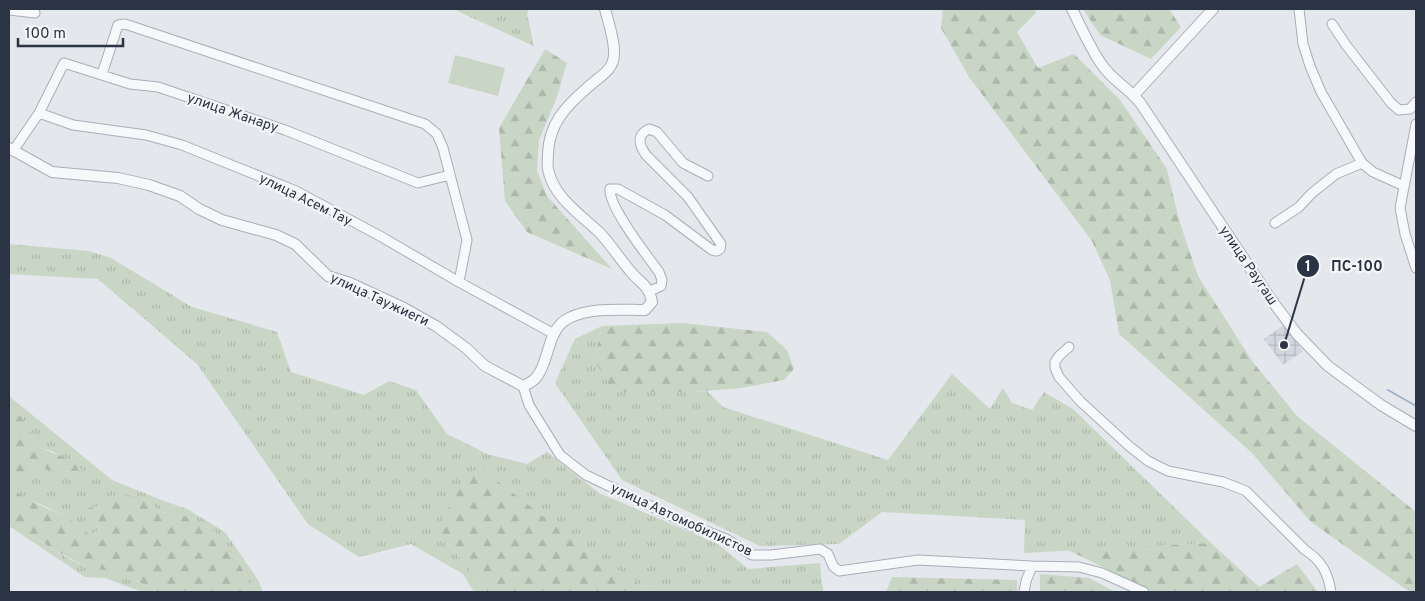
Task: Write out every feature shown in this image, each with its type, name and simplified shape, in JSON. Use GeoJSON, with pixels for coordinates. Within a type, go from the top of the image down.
{"type":"FeatureCollection","features":[{"type":"Feature","properties":{"kind":"street"},"geometry":{"type":"LineString","coordinates":[[522,386],[532,382],[538,375],[554,334],[567,319],[594,310],[645,310],[652,302],[650,291],[632,274],[601,234],[576,212],[552,185],[547,168],[548,143],[554,123],[569,104],[588,86],[604,75],[611,66],[614,54],[605,9]]}},
{"type":"Feature","properties":{"kind":"street","name":"улица Раугаш"},"geometry":{"type":"LineString","coordinates":[[1072,9],[1102,66],[1119,84],[1134,94],[1282,316],[1297,334],[1334,370],[1381,405],[1416,426]]}},
{"type":"Feature","properties":{"kind":"street"},"geometry":{"type":"LineString","coordinates":[[1134,94],[1213,9]]}},
{"type":"Feature","properties":{"kind":"street"},"geometry":{"type":"LineString","coordinates":[[1299,9],[1303,44],[1310,66],[1321,92],[1362,163],[1373,172],[1404,186]]}},
{"type":"Feature","properties":{"kind":"street"},"geometry":{"type":"LineString","coordinates":[[9,12],[35,13]]}},
{"type":"Feature","properties":{"kind":"street"},"geometry":{"type":"LineString","coordinates":[[102,74],[118,25],[125,24],[425,124],[437,134],[443,148],[467,240],[459,282]]}},
{"type":"Feature","properties":{"kind":"street"},"geometry":{"type":"LineString","coordinates":[[1332,24],[1391,103],[1399,110],[1410,109],[1416,102]]}},
{"type":"Feature","properties":{"kind":"street","name":"улица Жанару"},"geometry":{"type":"LineString","coordinates":[[39,113],[64,63],[130,84],[158,87],[285,130],[418,183],[450,176]]}},
{"type":"Feature","properties":{"kind":"street"},"geometry":{"type":"LineString","coordinates":[[11,149],[39,113]]}},
{"type":"Feature","properties":{"kind":"street","name":"улица Асем Тау"},"geometry":{"type":"LineString","coordinates":[[39,113],[73,125],[146,135],[182,144],[296,191],[554,334]]}},
{"type":"Feature","properties":{"kind":"street"},"geometry":{"type":"LineString","coordinates":[[1416,124],[1400,208],[1405,234],[1416,268]]}},
{"type":"Feature","properties":{"kind":"street"},"geometry":{"type":"LineString","coordinates":[[650,291],[661,286],[662,280],[659,272],[629,231],[613,202],[610,189],[618,189],[665,215],[712,250],[717,250],[720,249],[721,244],[688,196],[646,155],[640,147],[639,138],[643,132],[649,129],[657,132],[683,163],[708,176]]}},
{"type":"Feature","properties":{"kind":"street","name":"улица Таужиеги"},"geometry":{"type":"LineString","coordinates":[[11,149],[52,172],[118,178],[149,185],[180,196],[199,209],[222,220],[276,235],[295,244],[328,276],[368,291],[436,326],[466,348],[485,366],[522,386]]}},
{"type":"Feature","properties":{"kind":"street"},"geometry":{"type":"LineString","coordinates":[[1275,223],[1299,207],[1312,193],[1336,174],[1362,163]]}},
{"type":"Feature","properties":{"kind":"street"},"geometry":{"type":"LineString","coordinates":[[1069,347],[1055,362],[1055,368],[1059,377],[1094,415],[1148,461],[1168,471],[1223,482],[1246,491],[1305,550],[1316,557],[1327,575],[1331,592]]}},
{"type":"Feature","properties":{"kind":"street","name":"улица Автомобилистов"},"geometry":{"type":"LineString","coordinates":[[522,386],[529,404],[560,455],[586,475],[642,503],[726,539],[752,555],[771,555],[820,549],[828,554],[833,566],[839,571],[918,560],[1079,567],[1102,573],[1144,592]]}},
{"type":"Feature","properties":{"kind":"street"},"geometry":{"type":"LineString","coordinates":[[1024,592],[1032,566]]}},
{"type":"Feature","properties":{"kind":"shaded area"},"geometry":{"type":"Polygon","coordinates":[[[1284,325],[1303,351],[1283,365],[1264,339],[1284,325]]]}},
{"type":"Feature","properties":{"kind":"green space"},"geometry":{"type":"Polygon","coordinates":[[[457,9],[529,9],[527,14],[534,46],[457,11],[457,9]]]}},
{"type":"Feature","properties":{"kind":"green space"},"geometry":{"type":"Polygon","coordinates":[[[943,9],[1034,9],[1036,13],[1017,32],[1038,68],[1074,54],[1120,100],[1167,169],[1179,220],[1198,276],[1252,361],[1297,416],[1416,512],[1416,592],[1410,592],[1311,522],[1252,453],[1119,334],[1110,280],[1092,241],[969,77],[941,28],[943,9]]]}},
{"type":"Feature","properties":{"kind":"green space"},"geometry":{"type":"Polygon","coordinates":[[[1083,9],[1169,9],[1181,27],[1151,59],[1100,35],[1083,9]]]}},
{"type":"Feature","properties":{"kind":"green space"},"geometry":{"type":"Polygon","coordinates":[[[545,49],[567,63],[557,97],[539,140],[537,171],[547,196],[612,269],[527,232],[505,201],[499,128],[545,49]]]}},
{"type":"Feature","properties":{"kind":"green space"},"geometry":{"type":"Polygon","coordinates":[[[455,55],[505,68],[498,96],[448,83],[455,55]]]}},
{"type":"Feature","properties":{"kind":"green space"},"geometry":{"type":"Polygon","coordinates":[[[9,244],[89,251],[111,258],[192,307],[277,332],[291,372],[364,395],[389,381],[416,390],[447,434],[487,454],[527,464],[547,452],[599,493],[718,544],[748,569],[820,563],[823,592],[651,592],[584,548],[534,511],[436,534],[453,549],[488,592],[474,592],[463,574],[411,544],[359,557],[308,524],[197,364],[98,279],[9,274],[9,244]]]}},
{"type":"Feature","properties":{"kind":"green space"},"geometry":{"type":"Polygon","coordinates":[[[683,323],[767,332],[787,350],[794,369],[784,380],[741,388],[691,392],[614,392],[594,360],[602,326],[683,323]]]}},
{"type":"Feature","properties":{"kind":"green space"},"geometry":{"type":"Polygon","coordinates":[[[602,326],[594,360],[691,392],[707,391],[723,407],[888,460],[952,374],[990,409],[1003,388],[1012,403],[1032,410],[1044,392],[1073,409],[1211,543],[1024,553],[1025,520],[882,512],[839,544],[760,546],[622,480],[555,383],[575,339],[602,326]]]}},
{"type":"Feature","properties":{"kind":"green space"},"geometry":{"type":"Polygon","coordinates":[[[9,396],[112,480],[187,509],[225,532],[258,580],[263,592],[254,592],[236,557],[189,517],[161,512],[143,498],[95,521],[103,528],[91,535],[82,530],[75,522],[45,506],[21,497],[11,487],[22,481],[26,463],[54,471],[82,470],[52,451],[40,448],[32,436],[30,427],[9,405],[9,396]]]}},
{"type":"Feature","properties":{"kind":"green space"},"geometry":{"type":"Polygon","coordinates":[[[9,405],[30,427],[32,436],[40,448],[72,460],[82,470],[54,471],[27,463],[22,481],[12,487],[18,493],[65,517],[91,535],[103,528],[95,521],[88,508],[99,506],[104,496],[125,495],[143,498],[161,512],[189,517],[215,532],[236,557],[254,592],[160,592],[134,580],[104,570],[89,568],[54,550],[26,532],[9,517],[9,405]]]}},
{"type":"Feature","properties":{"kind":"green space"},"geometry":{"type":"Polygon","coordinates":[[[478,466],[584,548],[651,592],[488,592],[453,549],[436,534],[458,489],[478,466]]]}},
{"type":"Feature","properties":{"kind":"green space"},"geometry":{"type":"Polygon","coordinates":[[[9,517],[46,545],[77,563],[89,568],[113,572],[160,592],[142,592],[105,578],[85,577],[9,526],[9,517]]]}},
{"type":"Feature","properties":{"kind":"green space"},"geometry":{"type":"Polygon","coordinates":[[[1211,543],[1259,587],[1297,564],[1318,592],[1153,592],[1068,550],[1211,543]]]}},
{"type":"Feature","properties":{"kind":"green space"},"geometry":{"type":"Polygon","coordinates":[[[1040,574],[1089,578],[1115,592],[1040,592],[1040,574]]]}},
{"type":"Feature","properties":{"kind":"green space"},"geometry":{"type":"Polygon","coordinates":[[[892,577],[1017,580],[1017,592],[886,592],[892,577]]]}},
{"type":"Feature","properties":{"kind":"waterway"},"geometry":{"type":"LineString","coordinates":[[1388,390],[1416,406]]}},
{"type":"Feature","properties":{"kind":"place","name":"ПС-100"},"geometry":{"type":"Point","coordinates":[1284,345]}}]}
